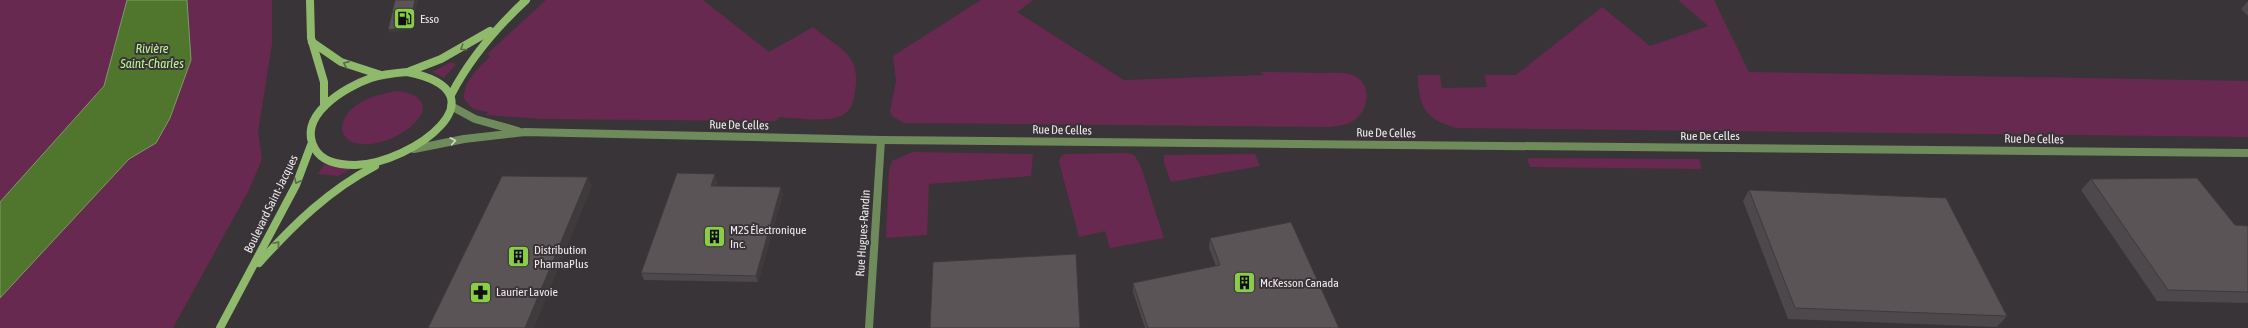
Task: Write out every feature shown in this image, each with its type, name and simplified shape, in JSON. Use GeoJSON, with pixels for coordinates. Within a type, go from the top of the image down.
{"type":"FeatureCollection","features":[{"type":"Feature","properties":{"kind":"main road"},"geometry":{"type":"LineString","coordinates":[[310,0],[312,42],[326,84],[327,94],[324,106]]}},
{"type":"Feature","properties":{"kind":"main road"},"geometry":{"type":"LineString","coordinates":[[496,27],[468,64],[451,95],[451,106],[448,116],[436,132],[414,148],[386,160],[366,165],[346,165],[330,162],[318,154],[311,145],[310,132],[314,119],[324,106],[350,87],[383,75],[408,72],[432,64],[455,53],[496,27],[526,0]]}},
{"type":"Feature","properties":{"kind":"main road"},"geometry":{"type":"LineString","coordinates":[[312,42],[340,62],[383,75]]}},
{"type":"Feature","properties":{"kind":"main road"},"geometry":{"type":"LineString","coordinates":[[408,72],[431,76],[442,82],[451,95]]}},
{"type":"Feature","properties":{"kind":"main road","name":"Boulevard Saint-Jacques"},"geometry":{"type":"LineString","coordinates":[[220,328],[251,273],[306,164],[311,145]]}},
{"type":"Feature","properties":{"kind":"main road","name":"Boulevard Saint-Jacques"},"geometry":{"type":"LineString","coordinates":[[251,273],[296,221],[316,203],[338,186],[386,160]]}},
{"type":"Feature","properties":{"kind":"street","name":"Rue De Celles"},"geometry":{"type":"LineString","coordinates":[[451,106],[464,116],[475,120],[525,132]]}},
{"type":"Feature","properties":{"kind":"street","name":"Rue De Celles"},"geometry":{"type":"LineString","coordinates":[[414,148],[464,139],[525,132],[881,140],[2248,153]]}},
{"type":"Feature","properties":{"kind":"street","name":"Rue Hugues-Randin"},"geometry":{"type":"LineString","coordinates":[[869,328],[881,140]]}},
{"type":"Feature","properties":{"kind":"shaded area"},"geometry":{"type":"Polygon","coordinates":[[[0,0],[127,0],[104,86],[0,202],[0,0]]]}},
{"type":"Feature","properties":{"kind":"shaded area"},"geometry":{"type":"Polygon","coordinates":[[[187,0],[272,0],[272,44],[258,132],[262,159],[249,190],[173,328],[0,328],[0,298],[129,159],[156,143],[170,118],[191,60],[187,0]]]}},
{"type":"Feature","properties":{"kind":"shaded area"},"geometry":{"type":"Polygon","coordinates":[[[546,0],[703,0],[769,52],[813,27],[841,48],[853,62],[856,83],[852,104],[849,110],[838,117],[809,119],[779,117],[776,121],[542,119],[486,115],[488,112],[473,109],[464,99],[466,86],[472,75],[490,56],[487,54],[546,0]]]}},
{"type":"Feature","properties":{"kind":"shaded area"},"geometry":{"type":"Polygon","coordinates":[[[981,0],[1033,0],[1017,12],[1124,80],[1264,75],[1260,72],[1342,73],[1352,75],[1359,79],[1363,84],[1367,96],[1366,103],[1359,116],[1350,123],[1327,127],[904,123],[893,117],[890,111],[896,81],[893,56],[981,0]]]}},
{"type":"Feature","properties":{"kind":"shaded area"},"geometry":{"type":"Polygon","coordinates":[[[1678,0],[1714,0],[1749,72],[2248,81],[2248,137],[1457,128],[1438,121],[1431,116],[1422,104],[1418,86],[1418,75],[1440,75],[1442,88],[1487,87],[1485,75],[1516,75],[1602,7],[1650,46],[1708,26],[1678,0]]]}},
{"type":"Feature","properties":{"kind":"shaded area"},"geometry":{"type":"Polygon","coordinates":[[[451,62],[456,64],[444,78],[432,72],[451,62]]]}},
{"type":"Feature","properties":{"kind":"shaded area"},"geometry":{"type":"Polygon","coordinates":[[[398,91],[414,96],[422,103],[422,111],[417,120],[408,129],[383,142],[370,144],[359,144],[346,137],[343,132],[342,125],[350,111],[367,99],[398,91]]]}},
{"type":"Feature","properties":{"kind":"shaded area"},"geometry":{"type":"Polygon","coordinates":[[[912,152],[1033,154],[1031,176],[929,184],[927,235],[886,238],[889,170],[892,161],[912,152]]]}},
{"type":"Feature","properties":{"kind":"shaded area"},"geometry":{"type":"Polygon","coordinates":[[[1126,153],[1134,155],[1140,164],[1164,238],[1110,248],[1105,231],[1079,237],[1059,162],[1061,156],[1066,154],[1126,153]]]}},
{"type":"Feature","properties":{"kind":"shaded area"},"geometry":{"type":"Polygon","coordinates":[[[1255,154],[1260,166],[1171,182],[1164,163],[1164,155],[1255,154]]]}},
{"type":"Feature","properties":{"kind":"shaded area"},"geometry":{"type":"Polygon","coordinates":[[[1527,158],[1699,159],[1702,169],[1530,167],[1527,158]]]}},
{"type":"Feature","properties":{"kind":"shaded area"},"geometry":{"type":"Polygon","coordinates":[[[325,163],[351,169],[338,176],[318,174],[325,163]]]}},
{"type":"Feature","properties":{"kind":"water","name":"Rivière Saint-Charles"},"geometry":{"type":"Polygon","coordinates":[[[127,0],[187,0],[191,60],[170,118],[156,143],[129,159],[0,298],[0,202],[104,86],[127,0]]]}},
{"type":"Feature","properties":{"kind":"building","name":"Esso"},"geometry":{"type":"Polygon","coordinates":[[[395,0],[415,0],[409,27],[388,30],[395,0]]]}},
{"type":"Feature","properties":{"kind":"building","name":"M2S Électronique Inc."},"geometry":{"type":"Polygon","coordinates":[[[677,173],[715,174],[711,186],[781,187],[756,276],[641,273],[677,173]]]}},
{"type":"Feature","properties":{"kind":"building","name":"Distribution PharmaPlus"},"geometry":{"type":"Polygon","coordinates":[[[502,176],[588,177],[525,328],[428,328],[502,176]]]}},
{"type":"Feature","properties":{"kind":"building"},"geometry":{"type":"Polygon","coordinates":[[[2197,178],[2235,225],[2248,226],[2248,292],[2168,290],[2091,179],[2197,178]]]}},
{"type":"Feature","properties":{"kind":"building"},"geometry":{"type":"Polygon","coordinates":[[[1749,190],[1946,198],[2007,316],[1795,308],[1749,190]]]}},
{"type":"Feature","properties":{"kind":"building","name":"McKesson Canada"},"geometry":{"type":"Polygon","coordinates":[[[1291,222],[1339,328],[1148,328],[1133,283],[1220,265],[1210,238],[1291,222]]]}},
{"type":"Feature","properties":{"kind":"building"},"geometry":{"type":"Polygon","coordinates":[[[1076,254],[1080,328],[930,328],[933,262],[1076,254]]]}},
{"type":"Feature","properties":{"kind":"place","name":"Esso"},"geometry":{"type":"Point","coordinates":[404,19]}},
{"type":"Feature","properties":{"kind":"place","name":"M2S Électronique Inc."},"geometry":{"type":"Point","coordinates":[715,237]}},
{"type":"Feature","properties":{"kind":"place","name":"Distribution PharmaPlus"},"geometry":{"type":"Point","coordinates":[518,257]}},
{"type":"Feature","properties":{"kind":"place","name":"McKesson Canada"},"geometry":{"type":"Point","coordinates":[1244,283]}},
{"type":"Feature","properties":{"kind":"place","name":"Laurier Lavoie"},"geometry":{"type":"Point","coordinates":[481,292]}}]}
